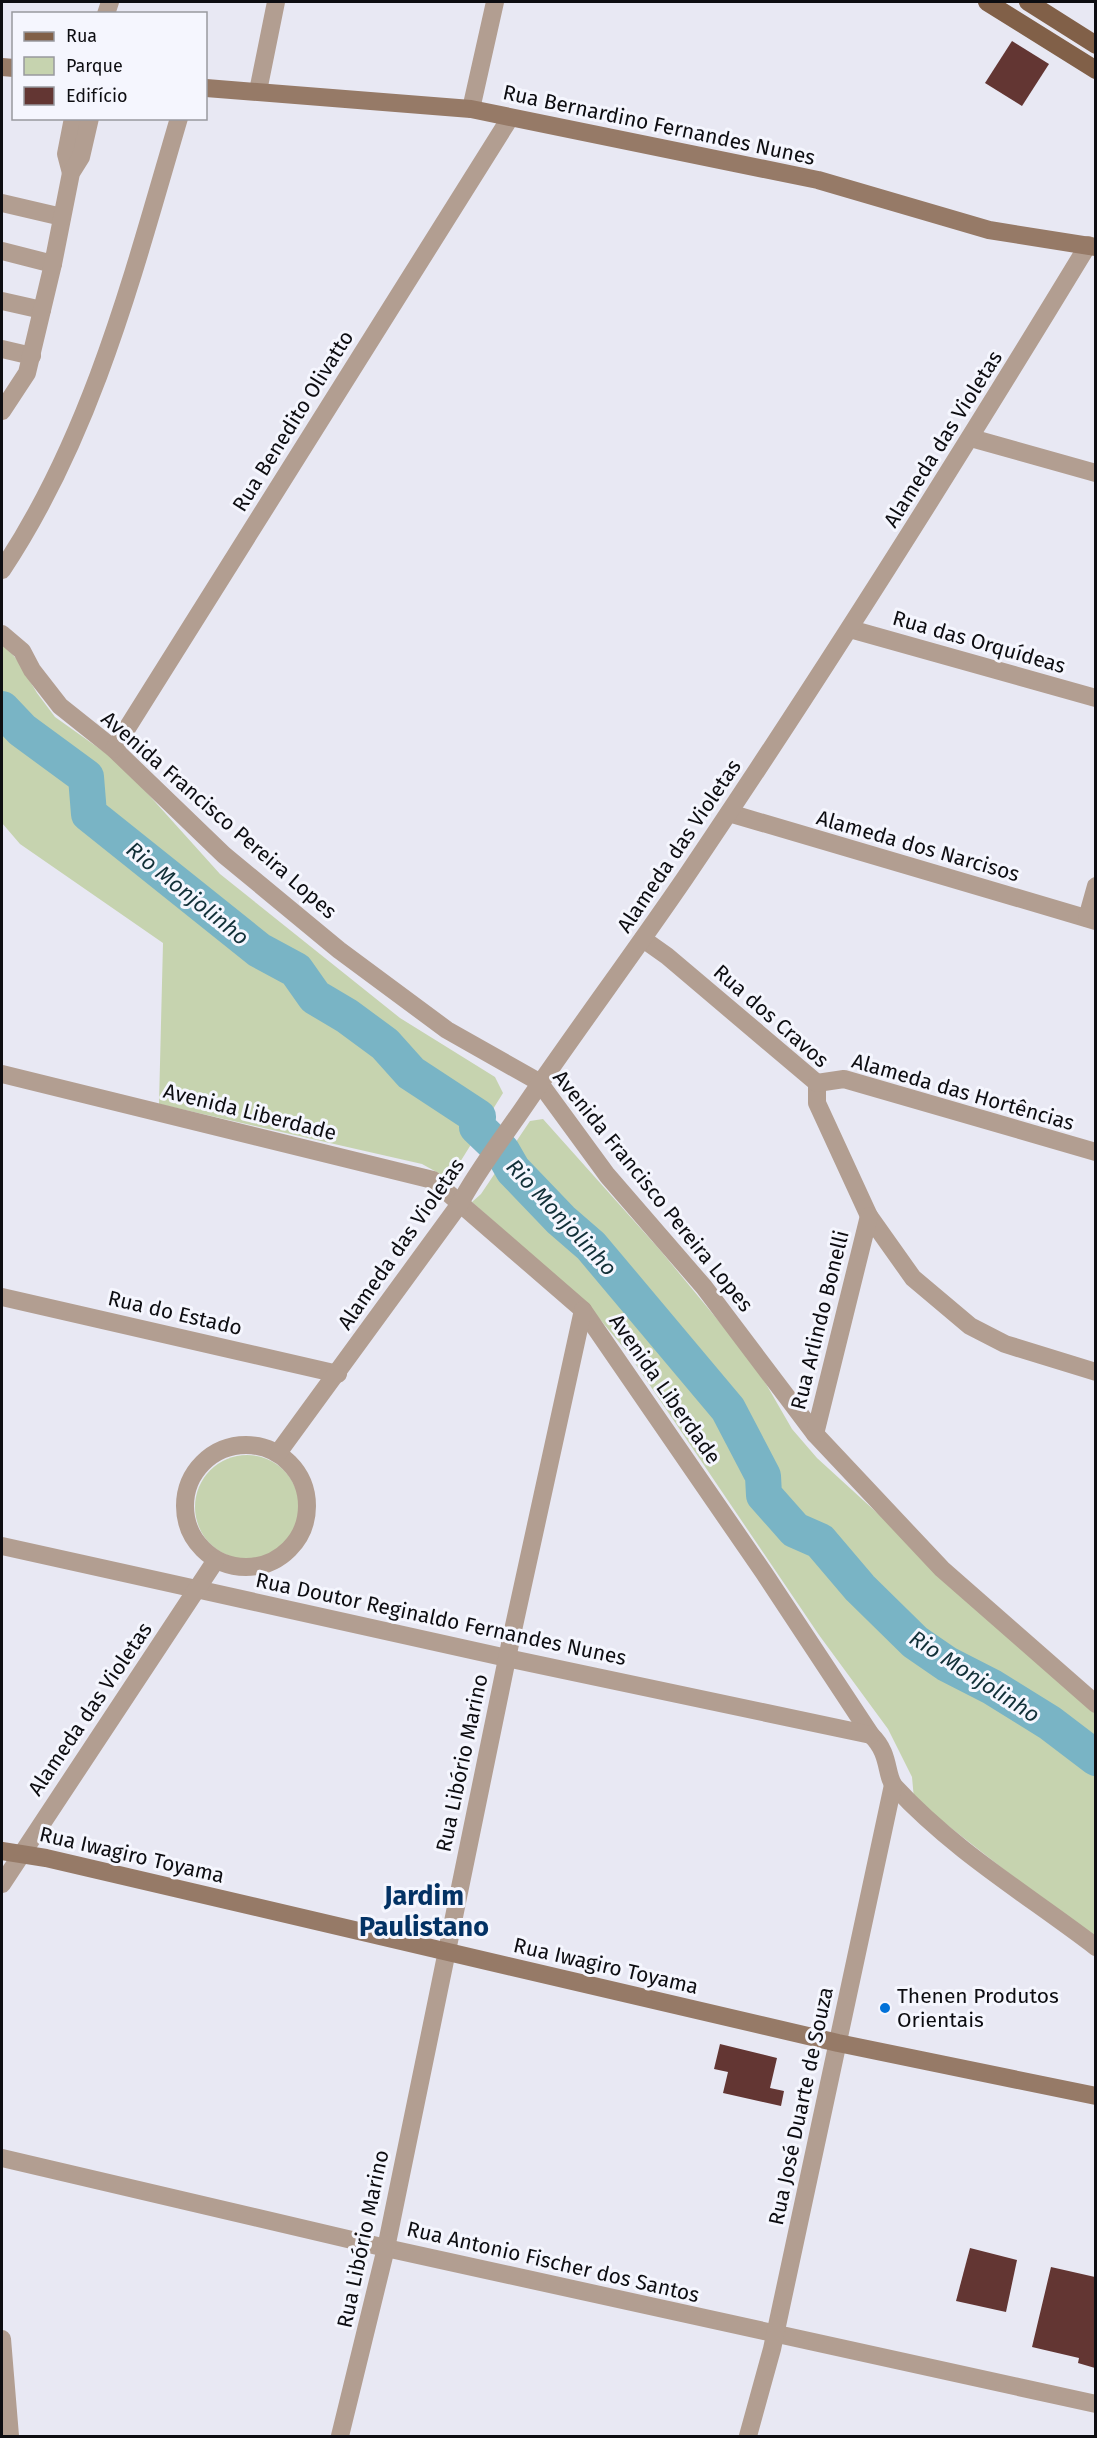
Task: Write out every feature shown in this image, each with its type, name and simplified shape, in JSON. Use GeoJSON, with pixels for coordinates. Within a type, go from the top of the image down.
{"type":"FeatureCollection","features":[{"type":"Feature","properties":{"kind":"main road"},"geometry":{"type":"LineString","coordinates":[[987,2],[1095,70]]}},
{"type":"Feature","properties":{"kind":"main road"},"geometry":{"type":"LineString","coordinates":[[1028,2],[1095,45]]}},
{"type":"Feature","properties":{"kind":"street"},"geometry":{"type":"LineString","coordinates":[[258,91],[276,2]]}},
{"type":"Feature","properties":{"kind":"street"},"geometry":{"type":"LineString","coordinates":[[471,109],[495,2]]}},
{"type":"Feature","properties":{"kind":"street","name":"Rua Bernardino Fernandes Nunes"},"geometry":{"type":"LineString","coordinates":[[207,88],[471,109],[818,180],[989,230],[1092,246]]}},
{"type":"Feature","properties":{"kind":"street","name":"Rua Benedito Olivatto"},"geometry":{"type":"LineString","coordinates":[[114,749],[510,118]]}},
{"type":"Feature","properties":{"kind":"street"},"geometry":{"type":"LineString","coordinates":[[71,173],[66,154],[73,120]]}},
{"type":"Feature","properties":{"kind":"street"},"geometry":{"type":"LineString","coordinates":[[2,411],[27,373],[53,264],[71,173],[81,157],[90,120]]}},
{"type":"Feature","properties":{"kind":"street"},"geometry":{"type":"LineString","coordinates":[[2,570],[56,476],[88,407],[124,305],[178,120]]}},
{"type":"Feature","properties":{"kind":"street"},"geometry":{"type":"LineString","coordinates":[[2,203],[62,217]]}},
{"type":"Feature","properties":{"kind":"street","name":"Alameda das Violetas"},"geometry":{"type":"LineString","coordinates":[[278,1453],[338,1374],[459,1205],[473,1179],[539,1082],[644,939],[729,813],[850,629],[1092,246]]}},
{"type":"Feature","properties":{"kind":"street"},"geometry":{"type":"LineString","coordinates":[[2,251],[53,264]]}},
{"type":"Feature","properties":{"kind":"street"},"geometry":{"type":"LineString","coordinates":[[2,301],[42,310]]}},
{"type":"Feature","properties":{"kind":"street"},"geometry":{"type":"LineString","coordinates":[[2,349],[32,356]]}},
{"type":"Feature","properties":{"kind":"street"},"geometry":{"type":"LineString","coordinates":[[970,438],[1095,474]]}},
{"type":"Feature","properties":{"kind":"street","name":"Rua das Orquídeas"},"geometry":{"type":"LineString","coordinates":[[850,629],[1095,698]]}},
{"type":"Feature","properties":{"kind":"street","name":"Avenida Francisco Pereira Lopes"},"geometry":{"type":"LineString","coordinates":[[2,634],[22,651],[32,670],[60,706],[114,749],[224,855],[339,950],[447,1030],[539,1082],[607,1175],[704,1287],[815,1434],[942,1569],[1095,1704]]}},
{"type":"Feature","properties":{"kind":"street","name":"Alameda dos Narcisos"},"geometry":{"type":"LineString","coordinates":[[729,813],[1091,919]]}},
{"type":"Feature","properties":{"kind":"street"},"geometry":{"type":"LineString","coordinates":[[1091,919],[1095,886]]}},
{"type":"Feature","properties":{"kind":"street","name":"Rua dos Cravos"},"geometry":{"type":"LineString","coordinates":[[644,939],[817,1083],[817,1103],[869,1216],[913,1278],[970,1326],[1005,1344],[1095,1372]]}},
{"type":"Feature","properties":{"kind":"street","name":"Avenida Liberdade"},"geometry":{"type":"LineString","coordinates":[[2,1074],[433,1180],[459,1205],[583,1310],[765,1573],[871,1735],[881,1745],[893,1785]]}},
{"type":"Feature","properties":{"kind":"street","name":"Alameda das Hortências"},"geometry":{"type":"LineString","coordinates":[[817,1083],[844,1079],[1095,1152]]}},
{"type":"Feature","properties":{"kind":"street","name":"Rua Arlindo Bonelli"},"geometry":{"type":"LineString","coordinates":[[815,1434],[869,1216]]}},
{"type":"Feature","properties":{"kind":"street","name":"Rua do Estado"},"geometry":{"type":"LineString","coordinates":[[2,1297],[338,1374]]}},
{"type":"Feature","properties":{"kind":"street","name":"Rua Libório Marino"},"geometry":{"type":"LineString","coordinates":[[340,2436],[386,2248],[507,1658],[583,1310]]}},
{"type":"Feature","properties":{"kind":"street"},"geometry":{"type":"LineString","coordinates":[[255,1445],[278,1453],[296,1469],[306,1491],[308,1515],[300,1538],[284,1556],[262,1566],[238,1568],[216,1560],[197,1545],[186,1522],[185,1498],[193,1475],[209,1457],[231,1446],[255,1445]]}},
{"type":"Feature","properties":{"kind":"street","name":"Rua Doutor Reginaldo Fernandes Nunes"},"geometry":{"type":"LineString","coordinates":[[2,1546],[507,1658],[871,1735]]}},
{"type":"Feature","properties":{"kind":"street","name":"Alameda das Violetas"},"geometry":{"type":"LineString","coordinates":[[2,1884],[216,1560]]}},
{"type":"Feature","properties":{"kind":"street"},"geometry":{"type":"LineString","coordinates":[[893,1785],[967,1854],[1095,1947]]}},
{"type":"Feature","properties":{"kind":"street","name":"Rua José Duarte de Souza"},"geometry":{"type":"LineString","coordinates":[[748,2436],[773,2335],[893,1785]]}},
{"type":"Feature","properties":{"kind":"street","name":"Rua Iwagiro Toyama"},"geometry":{"type":"LineString","coordinates":[[2,1851],[21,1852],[838,2043],[1095,2096]]}},
{"type":"Feature","properties":{"kind":"street","name":"Rua Antonio Fischer dos Santos"},"geometry":{"type":"LineString","coordinates":[[2,2158],[386,2248],[773,2335],[1095,2404]]}},
{"type":"Feature","properties":{"kind":"street"},"geometry":{"type":"LineString","coordinates":[[2,2338],[10,2436]]}},
{"type":"Feature","properties":{"kind":"green space"},"geometry":{"type":"Polygon","coordinates":[[[2,642],[18,661],[55,717],[121,764],[220,874],[400,1018],[495,1077],[503,1093],[452,1175],[442,1175],[422,1164],[159,1104],[163,943],[20,844],[2,823],[2,642]]]}},
{"type":"Feature","properties":{"kind":"green space"},"geometry":{"type":"Polygon","coordinates":[[[543,1119],[660,1250],[755,1365],[792,1429],[817,1458],[1095,1712],[1095,1941],[914,1799],[912,1777],[888,1729],[819,1635],[628,1353],[588,1305],[472,1202],[481,1194],[530,1121],[543,1119]]]}},
{"type":"Feature","properties":{"kind":"green space"},"geometry":{"type":"Polygon","coordinates":[[[247,1455],[267,1459],[284,1470],[295,1487],[299,1507],[295,1527],[284,1544],[267,1555],[247,1559],[227,1555],[210,1544],[199,1527],[195,1507],[199,1487],[210,1470],[227,1459],[247,1455]]]}},
{"type":"Feature","properties":{"kind":"building"},"geometry":{"type":"Polygon","coordinates":[[[1012,41],[1049,64],[1022,106],[985,83],[1012,41]]]}},
{"type":"Feature","properties":{"kind":"building"},"geometry":{"type":"Polygon","coordinates":[[[720,2044],[777,2058],[770,2088],[784,2091],[781,2106],[723,2093],[728,2072],[714,2069],[720,2044]]]}},
{"type":"Feature","properties":{"kind":"building"},"geometry":{"type":"Polygon","coordinates":[[[970,2248],[1017,2260],[1006,2312],[956,2301],[970,2248]]]}},
{"type":"Feature","properties":{"kind":"building"},"geometry":{"type":"Polygon","coordinates":[[[1051,2267],[1095,2277],[1095,2368],[1078,2363],[1079,2358],[1032,2347],[1051,2267]]]}},
{"type":"Feature","properties":{"kind":"waterway","name":"Rio Monjolinho"},"geometry":{"type":"LineString","coordinates":[[2,709],[22,730],[86,777],[89,814],[259,950],[296,970],[315,997],[347,1016],[385,1044],[411,1073],[478,1117],[477,1127],[502,1151],[513,1170],[561,1220],[591,1246],[728,1409],[763,1476],[764,1495],[795,1530],[820,1541],[860,1588],[915,1642],[947,1664],[992,1687],[1050,1723],[1096,1758]]}},
{"type":"Feature","properties":{"kind":"place","name":"Thenen Produtos Orientais"},"geometry":{"type":"Point","coordinates":[885,2008]}},
{"type":"Feature","properties":{"kind":"district","name":"Jardim Paulistano"},"geometry":{"type":"Point","coordinates":[424,1912]}}]}
